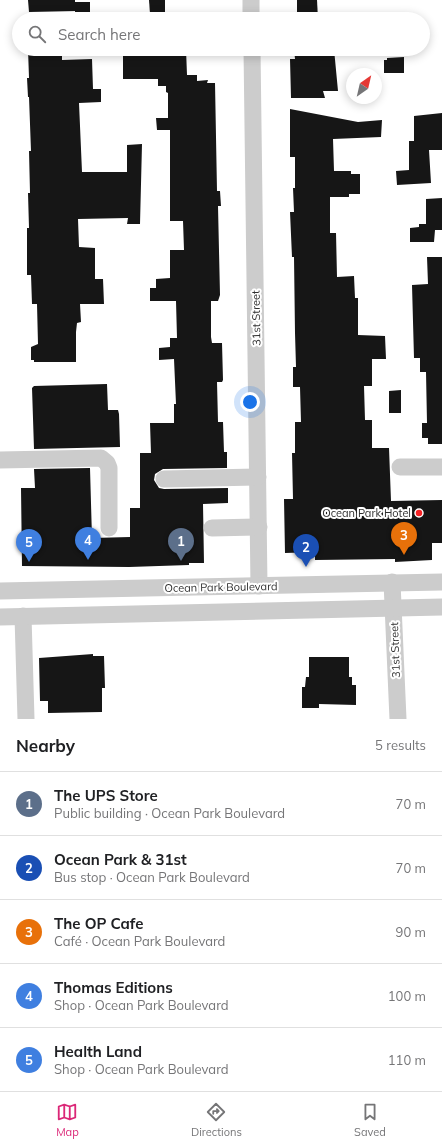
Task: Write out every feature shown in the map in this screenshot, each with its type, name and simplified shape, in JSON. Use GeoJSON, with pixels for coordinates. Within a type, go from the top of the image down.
{"type":"FeatureCollection","features":[{"type":"Feature","properties":{"kind":"street"},"geometry":{"type":"LineString","coordinates":[[251,0],[251,12]]}},
{"type":"Feature","properties":{"kind":"street","name":"31st Street"},"geometry":{"type":"LineString","coordinates":[[252,56],[259,586]]}},
{"type":"Feature","properties":{"kind":"street"},"geometry":{"type":"LineString","coordinates":[[0,460],[101,458],[107,463],[109,468],[108,528]]}},
{"type":"Feature","properties":{"kind":"street"},"geometry":{"type":"LineString","coordinates":[[400,467],[442,467]]}},
{"type":"Feature","properties":{"kind":"street"},"geometry":{"type":"LineString","coordinates":[[164,479],[258,477]]}},
{"type":"Feature","properties":{"kind":"street"},"geometry":{"type":"LineString","coordinates":[[212,528],[259,527]]}},
{"type":"Feature","properties":{"kind":"street","name":"31st Street"},"geometry":{"type":"LineString","coordinates":[[392,582],[398,719]]}},
{"type":"Feature","properties":{"kind":"street","name":"Ocean Park Boulevard"},"geometry":{"type":"LineString","coordinates":[[0,591],[442,582]]}},
{"type":"Feature","properties":{"kind":"street"},"geometry":{"type":"LineString","coordinates":[[0,617],[442,607]]}},
{"type":"Feature","properties":{"kind":"street"},"geometry":{"type":"LineString","coordinates":[[23,616],[26,719]]}},
{"type":"Feature","properties":{"kind":"building"},"geometry":{"type":"Polygon","coordinates":[[[28,0],[75,0],[75,2],[90,2],[90,12],[29,12],[28,0]]]}},
{"type":"Feature","properties":{"kind":"building"},"geometry":{"type":"Polygon","coordinates":[[[149,0],[165,0],[165,12],[150,12],[149,0]]]}},
{"type":"Feature","properties":{"kind":"building"},"geometry":{"type":"Polygon","coordinates":[[[297,0],[317,0],[318,12],[297,12],[297,0]]]}},
{"type":"Feature","properties":{"kind":"building"},"geometry":{"type":"Polygon","coordinates":[[[28,56],[62,56],[62,60],[92,59],[93,89],[101,89],[101,102],[79,103],[82,172],[127,172],[127,145],[142,144],[140,224],[127,224],[128,218],[78,219],[79,247],[95,248],[95,279],[103,279],[104,304],[80,304],[81,322],[77,323],[76,362],[34,362],[34,360],[31,360],[31,347],[38,344],[37,304],[32,304],[31,275],[27,275],[27,228],[29,228],[28,193],[30,193],[29,151],[31,151],[27,78],[29,78],[28,56]]]}},
{"type":"Feature","properties":{"kind":"building"},"geometry":{"type":"Polygon","coordinates":[[[123,56],[186,56],[187,75],[197,75],[197,81],[208,80],[207,83],[215,83],[217,191],[220,191],[221,206],[218,206],[220,295],[218,301],[211,301],[211,337],[212,343],[222,343],[223,380],[222,382],[217,382],[218,422],[223,422],[224,452],[227,452],[227,468],[163,469],[155,474],[154,480],[159,488],[164,489],[228,488],[228,503],[203,504],[204,563],[129,567],[22,566],[21,488],[35,488],[34,469],[90,468],[92,538],[130,537],[130,508],[140,508],[140,453],[151,453],[150,423],[174,423],[174,404],[176,404],[174,359],[159,360],[159,348],[170,347],[170,338],[177,338],[176,301],[150,301],[150,288],[156,288],[156,279],[170,278],[170,250],[184,250],[183,221],[170,221],[170,130],[157,130],[156,118],[168,118],[168,93],[166,92],[166,86],[158,86],[158,79],[123,79],[123,56]]]}},
{"type":"Feature","properties":{"kind":"building"},"geometry":{"type":"Polygon","coordinates":[[[295,56],[335,56],[338,91],[323,91],[325,98],[291,98],[290,59],[295,59],[295,56]]]}},
{"type":"Feature","properties":{"kind":"building"},"geometry":{"type":"Polygon","coordinates":[[[404,57],[404,73],[384,73],[384,60],[387,60],[387,58],[404,57]]]}},
{"type":"Feature","properties":{"kind":"building"},"geometry":{"type":"Polygon","coordinates":[[[290,109],[358,122],[382,120],[381,137],[333,139],[334,171],[351,171],[351,174],[360,174],[360,194],[349,194],[349,197],[330,197],[330,233],[336,233],[337,277],[354,276],[355,298],[358,298],[358,335],[385,336],[386,359],[372,359],[372,386],[364,386],[365,420],[372,420],[372,448],[389,448],[391,501],[442,500],[442,543],[432,543],[432,560],[395,562],[395,559],[315,560],[315,552],[285,553],[284,499],[293,499],[292,453],[295,453],[295,422],[301,422],[300,387],[293,387],[293,367],[296,367],[294,257],[292,257],[290,212],[294,212],[293,188],[295,188],[295,157],[290,157],[290,109]]]}},
{"type":"Feature","properties":{"kind":"building"},"geometry":{"type":"Polygon","coordinates":[[[442,113],[442,150],[429,150],[431,183],[397,185],[396,171],[409,170],[409,141],[414,141],[414,116],[442,113]]]}},
{"type":"Feature","properties":{"kind":"building"},"geometry":{"type":"Polygon","coordinates":[[[442,198],[442,230],[435,230],[434,242],[410,242],[410,228],[419,227],[419,224],[426,224],[426,199],[442,198]]]}},
{"type":"Feature","properties":{"kind":"building"},"geometry":{"type":"Polygon","coordinates":[[[427,257],[442,257],[442,444],[428,444],[428,438],[422,438],[422,423],[427,423],[426,372],[420,372],[420,358],[414,358],[412,285],[428,284],[427,257]]]}},
{"type":"Feature","properties":{"kind":"building"},"geometry":{"type":"Polygon","coordinates":[[[107,384],[108,410],[118,410],[119,414],[120,447],[34,449],[32,388],[34,386],[107,384]]]}},
{"type":"Feature","properties":{"kind":"building"},"geometry":{"type":"Polygon","coordinates":[[[401,390],[401,413],[389,413],[389,391],[401,390]]]}},
{"type":"Feature","properties":{"kind":"building"},"geometry":{"type":"Polygon","coordinates":[[[93,654],[93,656],[104,656],[105,688],[102,688],[102,712],[48,713],[48,701],[40,701],[39,658],[93,654]]]}},
{"type":"Feature","properties":{"kind":"building"},"geometry":{"type":"Polygon","coordinates":[[[309,657],[349,657],[349,677],[352,677],[352,685],[356,685],[356,705],[319,704],[319,708],[302,708],[302,687],[305,687],[306,677],[309,677],[309,657]]]}},
{"type":"Feature","properties":{"kind":"place","name":"Ocean Park Hotel"},"geometry":{"type":"Point","coordinates":[419,513]}},
{"type":"Feature","properties":{"kind":"place","name":"The OP Cafe"},"geometry":{"type":"Point","coordinates":[404,555]}},
{"type":"Feature","properties":{"kind":"place","name":"Thomas Editions"},"geometry":{"type":"Point","coordinates":[88,560]}},
{"type":"Feature","properties":{"kind":"place","name":"The UPS Store"},"geometry":{"type":"Point","coordinates":[181,561]}},
{"type":"Feature","properties":{"kind":"place","name":"Health Land"},"geometry":{"type":"Point","coordinates":[29,562]}},
{"type":"Feature","properties":{"kind":"place","name":"Ocean Park & 31st"},"geometry":{"type":"Point","coordinates":[306,567]}}]}
